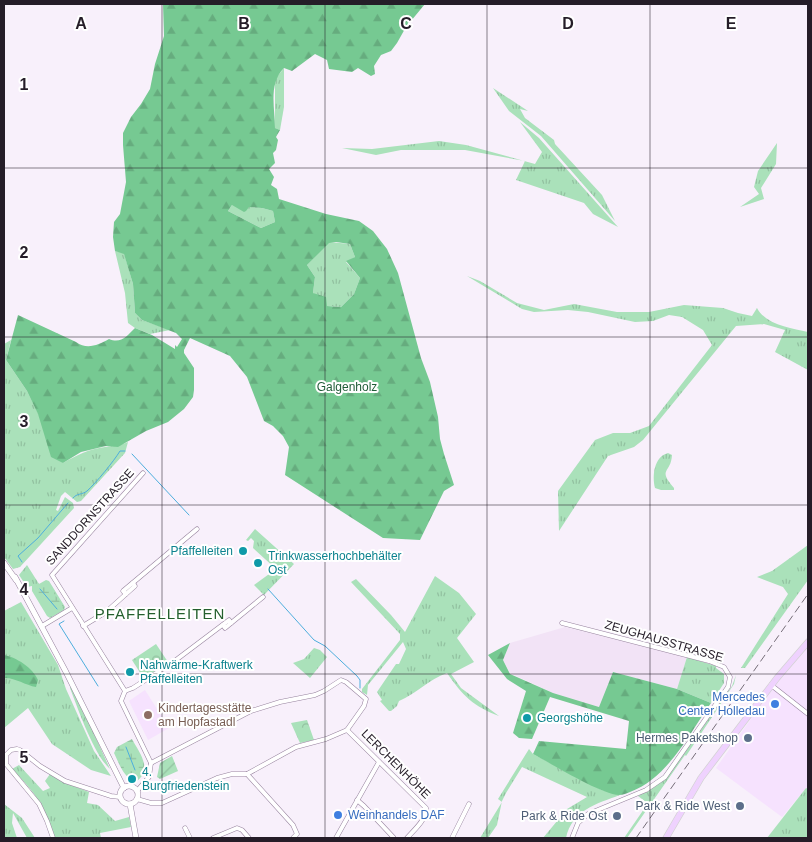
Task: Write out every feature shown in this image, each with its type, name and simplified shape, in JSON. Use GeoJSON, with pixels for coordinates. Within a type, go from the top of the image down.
{"type":"FeatureCollection","features":[{"type":"Feature","properties":{"kind":"main road"},"geometry":{"type":"LineString","coordinates":[[666,838],[701,778],[771,685],[808,642]]}},
{"type":"Feature","properties":{"kind":"street","name":"SANDDORNSTRASSE"},"geometry":{"type":"LineString","coordinates":[[72,608],[52,575],[143,473]]}},
{"type":"Feature","properties":{"kind":"street"},"geometry":{"type":"LineString","coordinates":[[83,626],[106,612],[126,594],[123,591],[197,529]]}},
{"type":"Feature","properties":{"kind":"street"},"geometry":{"type":"LineString","coordinates":[[4,563],[15,577],[28,605],[42,626],[124,788]]}},
{"type":"Feature","properties":{"kind":"street"},"geometry":{"type":"LineString","coordinates":[[124,691],[133,688],[172,663],[223,625],[225,628],[263,597]]}},
{"type":"Feature","properties":{"kind":"street"},"geometry":{"type":"LineString","coordinates":[[42,626],[72,608],[124,691]]}},
{"type":"Feature","properties":{"kind":"street","name":"ZEUGHAUSSTRASSE"},"geometry":{"type":"LineString","coordinates":[[562,623],[719,664],[727,670],[730,678],[728,687],[665,777],[646,790],[588,814],[578,823],[572,838]]}},
{"type":"Feature","properties":{"kind":"street"},"geometry":{"type":"LineString","coordinates":[[137,799],[151,803],[162,803],[217,778],[232,774],[247,774],[296,747],[326,739],[347,730],[366,701],[364,697],[346,682],[340,680],[320,693],[258,708],[151,763]]}},
{"type":"Feature","properties":{"kind":"street"},"geometry":{"type":"LineString","coordinates":[[771,685],[808,714]]}},
{"type":"Feature","properties":{"kind":"street"},"geometry":{"type":"LineString","coordinates":[[124,691],[121,699],[122,703],[151,763],[149,777],[137,792],[137,799]]}},
{"type":"Feature","properties":{"kind":"street","name":"LERCHENHÖHE"},"geometry":{"type":"LineString","coordinates":[[347,730],[426,808],[424,818],[407,838]]}},
{"type":"Feature","properties":{"kind":"street"},"geometry":{"type":"LineString","coordinates":[[53,838],[39,804],[6,764],[6,755],[11,750],[17,748],[40,766],[65,781],[111,796],[120,797]]}},
{"type":"Feature","properties":{"kind":"street"},"geometry":{"type":"LineString","coordinates":[[336,838],[379,762]]}},
{"type":"Feature","properties":{"kind":"street"},"geometry":{"type":"LineString","coordinates":[[247,774],[295,829],[297,834],[293,838]]}},
{"type":"Feature","properties":{"kind":"street"},"geometry":{"type":"LineString","coordinates":[[130,804],[123,802],[120,797],[120,791],[131,786],[137,792]]}},
{"type":"Feature","properties":{"kind":"street"},"geometry":{"type":"LineString","coordinates":[[130,804],[137,799]]}},
{"type":"Feature","properties":{"kind":"street"},"geometry":{"type":"LineString","coordinates":[[357,800],[394,838]]}},
{"type":"Feature","properties":{"kind":"street"},"geometry":{"type":"LineString","coordinates":[[130,804],[136,838]]}},
{"type":"Feature","properties":{"kind":"street"},"geometry":{"type":"LineString","coordinates":[[452,838],[469,804]]}},
{"type":"Feature","properties":{"kind":"street"},"geometry":{"type":"LineString","coordinates":[[185,828],[190,838]]}},
{"type":"Feature","properties":{"kind":"street"},"geometry":{"type":"LineString","coordinates":[[213,838],[238,828],[249,838]]}},
{"type":"Feature","properties":{"kind":"shaded area"},"geometry":{"type":"Polygon","coordinates":[[[565,627],[687,657],[677,689],[613,672],[599,707],[553,693],[510,673],[503,660],[510,643],[565,627]]]}},
{"type":"Feature","properties":{"kind":"shaded area"},"geometry":{"type":"Polygon","coordinates":[[[808,646],[808,789],[806,788],[782,817],[716,768],[775,685],[808,646]]]}},
{"type":"Feature","properties":{"kind":"shaded area","name":"Kindertagesstätte am Hopfastadl"},"geometry":{"type":"Polygon","coordinates":[[[145,690],[169,728],[148,740],[129,701],[145,690]]]}},
{"type":"Feature","properties":{"kind":"green space","name":"Galgenholz"},"geometry":{"type":"Polygon","coordinates":[[[163,4],[425,4],[406,27],[391,51],[381,55],[374,66],[375,74],[371,76],[358,68],[352,72],[329,69],[327,60],[315,54],[292,71],[284,68],[279,74],[274,89],[275,128],[280,130],[276,137],[278,140],[276,150],[273,153],[275,163],[269,169],[274,177],[271,185],[277,189],[279,199],[326,214],[359,221],[373,231],[387,249],[398,273],[421,358],[430,382],[438,417],[440,439],[454,485],[444,491],[420,540],[383,538],[285,475],[289,447],[283,436],[273,426],[264,421],[247,377],[230,356],[190,338],[184,353],[194,368],[194,390],[193,397],[184,409],[168,422],[146,431],[118,447],[106,446],[81,452],[63,463],[51,457],[38,414],[27,391],[6,360],[18,315],[84,346],[97,345],[109,339],[120,340],[135,328],[152,335],[175,349],[175,345],[177,347],[182,339],[176,333],[142,320],[135,313],[133,284],[124,254],[115,251],[113,237],[114,222],[120,214],[126,182],[123,133],[131,117],[150,89],[155,64],[164,36],[163,4]],[[232,205],[228,211],[261,228],[275,222],[273,211],[249,207],[244,212],[232,205]],[[329,243],[307,265],[315,277],[313,293],[326,297],[327,306],[341,307],[354,294],[360,278],[346,261],[355,257],[350,244],[329,243]]]}},
{"type":"Feature","properties":{"kind":"green space"},"geometry":{"type":"Polygon","coordinates":[[[284,68],[284,107],[280,130],[275,128],[275,84],[276,78],[284,68]]]}},
{"type":"Feature","properties":{"kind":"green space"},"geometry":{"type":"Polygon","coordinates":[[[493,88],[528,111],[520,109],[525,118],[554,140],[555,144],[602,195],[615,221],[541,136],[509,111],[493,88]]]}},
{"type":"Feature","properties":{"kind":"green space"},"geometry":{"type":"Polygon","coordinates":[[[520,122],[539,138],[618,227],[593,214],[584,203],[516,180],[525,161],[535,164],[542,152],[520,122]]]}},
{"type":"Feature","properties":{"kind":"green space"},"geometry":{"type":"Polygon","coordinates":[[[439,141],[466,145],[522,161],[465,150],[401,150],[376,155],[342,148],[372,149],[439,141]]]}},
{"type":"Feature","properties":{"kind":"green space"},"geometry":{"type":"Polygon","coordinates":[[[777,143],[776,164],[761,188],[764,199],[740,207],[759,194],[754,187],[758,171],[777,143]]]}},
{"type":"Feature","properties":{"kind":"green space"},"geometry":{"type":"Polygon","coordinates":[[[232,205],[273,211],[275,222],[261,228],[228,211],[232,205]]]}},
{"type":"Feature","properties":{"kind":"green space"},"geometry":{"type":"Polygon","coordinates":[[[329,242],[350,244],[355,257],[346,262],[360,278],[354,294],[341,307],[327,306],[313,293],[315,277],[307,265],[329,242]]]}},
{"type":"Feature","properties":{"kind":"green space"},"geometry":{"type":"Polygon","coordinates":[[[115,251],[124,253],[133,284],[135,313],[142,320],[170,330],[150,334],[128,323],[125,293],[115,251]]]}},
{"type":"Feature","properties":{"kind":"green space"},"geometry":{"type":"Polygon","coordinates":[[[467,276],[480,281],[517,303],[544,310],[574,304],[617,312],[649,312],[684,305],[723,308],[752,316],[757,308],[761,314],[773,322],[808,332],[808,370],[775,352],[785,330],[764,324],[736,326],[643,440],[634,447],[608,456],[559,531],[558,491],[595,440],[613,433],[630,433],[649,426],[712,345],[703,330],[682,317],[669,315],[653,321],[635,322],[588,312],[568,310],[534,312],[522,309],[467,276]]]}},
{"type":"Feature","properties":{"kind":"green space"},"geometry":{"type":"Polygon","coordinates":[[[11,340],[6,360],[27,391],[63,463],[88,451],[128,442],[125,453],[81,501],[77,502],[65,492],[61,496],[56,510],[58,511],[65,497],[73,503],[74,508],[20,567],[13,569],[4,557],[4,344],[11,340]]]}},
{"type":"Feature","properties":{"kind":"green space"},"geometry":{"type":"Polygon","coordinates":[[[668,453],[672,455],[666,471],[666,477],[674,490],[661,490],[655,488],[654,472],[657,462],[663,455],[668,453]]]}},
{"type":"Feature","properties":{"kind":"green space"},"geometry":{"type":"Polygon","coordinates":[[[255,529],[294,564],[264,595],[254,585],[276,569],[253,548],[254,541],[251,538],[248,541],[246,540],[255,529]]]}},
{"type":"Feature","properties":{"kind":"green space"},"geometry":{"type":"Polygon","coordinates":[[[808,545],[808,580],[745,668],[741,668],[788,594],[783,587],[757,577],[772,571],[808,545]]]}},
{"type":"Feature","properties":{"kind":"green space"},"geometry":{"type":"Polygon","coordinates":[[[27,565],[39,584],[46,580],[49,581],[65,607],[64,610],[50,618],[47,616],[32,591],[32,586],[27,587],[19,575],[27,565]]]}},
{"type":"Feature","properties":{"kind":"green space"},"geometry":{"type":"Polygon","coordinates":[[[435,576],[459,593],[476,614],[457,638],[474,662],[451,674],[461,688],[499,716],[482,709],[469,699],[447,673],[399,701],[397,706],[389,711],[380,701],[382,700],[377,692],[396,664],[399,664],[406,649],[403,642],[368,685],[367,695],[362,692],[362,689],[400,640],[400,634],[351,582],[356,579],[405,632],[435,576]]]}},
{"type":"Feature","properties":{"kind":"green space"},"geometry":{"type":"Polygon","coordinates":[[[46,583],[63,607],[54,613],[38,593],[38,589],[46,583]]]}},
{"type":"Feature","properties":{"kind":"green space"},"geometry":{"type":"Polygon","coordinates":[[[21,602],[58,665],[66,689],[94,751],[111,776],[91,770],[52,744],[28,708],[4,728],[4,611],[21,602]]]}},
{"type":"Feature","properties":{"kind":"green space"},"geometry":{"type":"Polygon","coordinates":[[[510,643],[503,660],[510,674],[553,693],[599,707],[613,672],[677,689],[711,703],[686,741],[656,777],[630,792],[620,795],[600,790],[533,754],[539,741],[626,749],[629,721],[550,697],[532,739],[519,738],[513,733],[526,691],[507,679],[488,655],[510,643]]]}},
{"type":"Feature","properties":{"kind":"green space"},"geometry":{"type":"Polygon","coordinates":[[[156,644],[168,662],[144,679],[132,660],[156,644]]]}},
{"type":"Feature","properties":{"kind":"green space"},"geometry":{"type":"Polygon","coordinates":[[[314,648],[320,650],[327,657],[310,678],[293,663],[304,659],[314,648]]]}},
{"type":"Feature","properties":{"kind":"green space"},"geometry":{"type":"Polygon","coordinates":[[[4,655],[19,661],[32,671],[38,680],[36,687],[4,678],[4,655]]]}},
{"type":"Feature","properties":{"kind":"green space"},"geometry":{"type":"Polygon","coordinates":[[[687,657],[716,666],[724,674],[724,683],[711,703],[677,689],[687,657]]]}},
{"type":"Feature","properties":{"kind":"green space"},"geometry":{"type":"Polygon","coordinates":[[[736,675],[734,684],[686,756],[627,838],[624,838],[644,809],[646,802],[638,796],[667,777],[732,686],[736,675]]]}},
{"type":"Feature","properties":{"kind":"green space"},"geometry":{"type":"Polygon","coordinates":[[[72,685],[110,769],[98,753],[87,731],[70,688],[72,685]]]}},
{"type":"Feature","properties":{"kind":"green space"},"geometry":{"type":"Polygon","coordinates":[[[307,720],[314,740],[300,743],[291,723],[307,720]]]}},
{"type":"Feature","properties":{"kind":"green space"},"geometry":{"type":"Polygon","coordinates":[[[132,739],[141,755],[144,766],[142,776],[137,781],[132,780],[125,774],[114,753],[117,747],[132,739]]]}},
{"type":"Feature","properties":{"kind":"green space"},"geometry":{"type":"Polygon","coordinates":[[[529,749],[533,754],[602,790],[620,795],[594,805],[579,814],[569,828],[566,838],[543,838],[567,809],[587,797],[522,767],[502,802],[498,799],[529,749]]]}},
{"type":"Feature","properties":{"kind":"green space"},"geometry":{"type":"Polygon","coordinates":[[[172,756],[178,771],[160,779],[157,777],[160,763],[172,756]]]}},
{"type":"Feature","properties":{"kind":"green space"},"geometry":{"type":"Polygon","coordinates":[[[19,765],[43,791],[50,788],[45,781],[50,774],[63,782],[89,792],[87,803],[98,805],[115,821],[129,817],[131,827],[100,833],[101,838],[54,838],[43,808],[12,769],[19,765]]]}},
{"type":"Feature","properties":{"kind":"green space"},"geometry":{"type":"Polygon","coordinates":[[[806,788],[808,789],[808,838],[767,838],[806,788]]]}},
{"type":"Feature","properties":{"kind":"green space"},"geometry":{"type":"Polygon","coordinates":[[[502,803],[497,825],[488,838],[480,838],[502,803]]]}},
{"type":"Feature","properties":{"kind":"green space"},"geometry":{"type":"Polygon","coordinates":[[[4,804],[22,818],[35,838],[27,838],[13,813],[12,823],[17,838],[4,838],[4,804]]]}},
{"type":"Feature","properties":{"kind":"waterway"},"geometry":{"type":"LineString","coordinates":[[73,498],[87,491],[105,472],[120,451],[125,451]]}},
{"type":"Feature","properties":{"kind":"waterway"},"geometry":{"type":"LineString","coordinates":[[132,454],[189,515]]}},
{"type":"Feature","properties":{"kind":"waterway"},"geometry":{"type":"LineString","coordinates":[[22,562],[18,556],[38,538],[68,503]]}},
{"type":"Feature","properties":{"kind":"waterway"},"geometry":{"type":"LineString","coordinates":[[40,589],[57,609]]}},
{"type":"Feature","properties":{"kind":"waterway"},"geometry":{"type":"LineString","coordinates":[[268,589],[314,640],[325,646],[357,676],[360,680],[360,688]]}},
{"type":"Feature","properties":{"kind":"waterway"},"geometry":{"type":"LineString","coordinates":[[64,621],[59,624],[98,686]]}},
{"type":"Feature","properties":{"kind":"waterway"},"geometry":{"type":"LineString","coordinates":[[126,747],[135,770]]}},
{"type":"Feature","properties":{"kind":"railway"},"geometry":{"type":"LineString","coordinates":[[636,838],[808,594]]}},
{"type":"Feature","properties":{"kind":"place","name":"Pfaffelleiten"},"geometry":{"type":"Point","coordinates":[243,551]}},
{"type":"Feature","properties":{"kind":"place","name":"Trinkwasserhochbehälter Ost"},"geometry":{"type":"Point","coordinates":[258,563]}},
{"type":"Feature","properties":{"kind":"place","name":"Nahwärme-Kraftwerk Pfaffelleiten"},"geometry":{"type":"Point","coordinates":[130,672]}},
{"type":"Feature","properties":{"kind":"place","name":"Mercedes Center Holledau"},"geometry":{"type":"Point","coordinates":[775,704]}},
{"type":"Feature","properties":{"kind":"place","name":"Kindertagesstätte am Hopfastadl"},"geometry":{"type":"Point","coordinates":[148,715]}},
{"type":"Feature","properties":{"kind":"place","name":"Georgshöhe"},"geometry":{"type":"Point","coordinates":[527,718]}},
{"type":"Feature","properties":{"kind":"place","name":"Hermes Paketshop"},"geometry":{"type":"Point","coordinates":[748,738]}},
{"type":"Feature","properties":{"kind":"place","name":"4. Burgfriedenstein"},"geometry":{"type":"Point","coordinates":[132,779]}},
{"type":"Feature","properties":{"kind":"place","name":"Park & Ride West"},"geometry":{"type":"Point","coordinates":[740,806]}},
{"type":"Feature","properties":{"kind":"place","name":"Weinhandels DAF"},"geometry":{"type":"Point","coordinates":[338,815]}},
{"type":"Feature","properties":{"kind":"place","name":"Park & Ride Ost"},"geometry":{"type":"Point","coordinates":[617,816]}},
{"type":"Feature","properties":{"kind":"district","name":"PFAFFELLEITEN"},"geometry":{"type":"Point","coordinates":[160,613]}}]}
